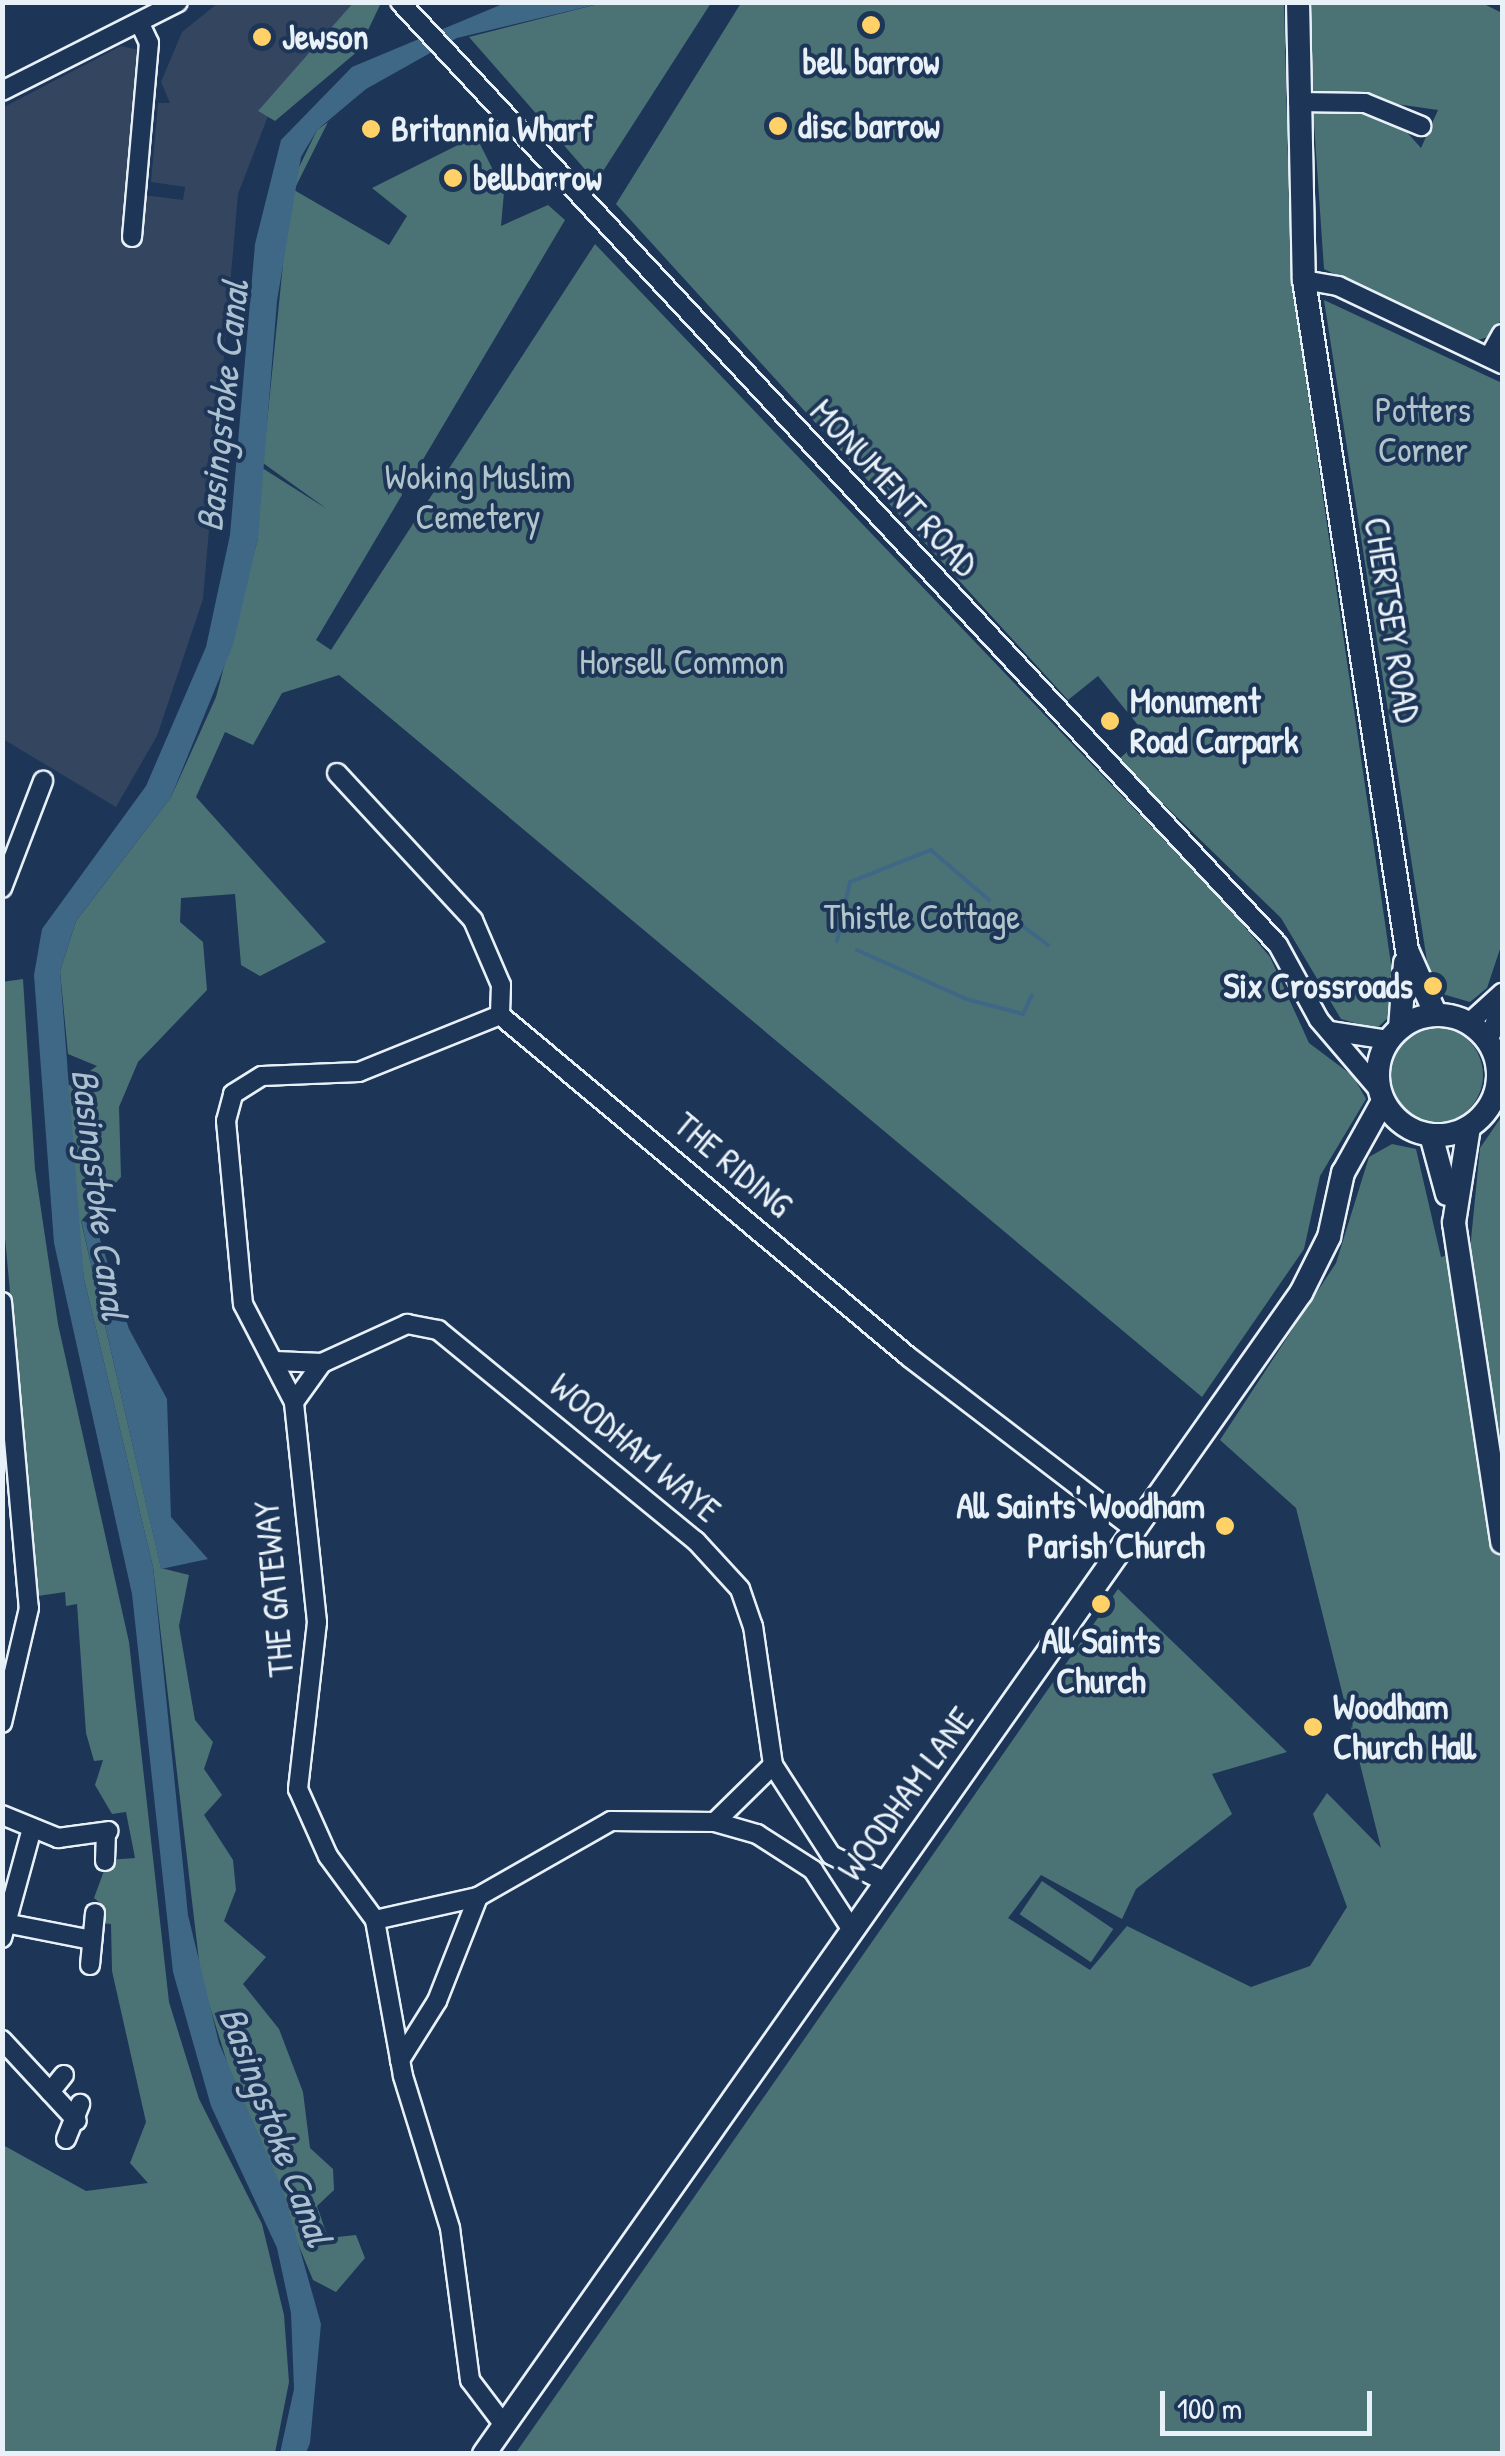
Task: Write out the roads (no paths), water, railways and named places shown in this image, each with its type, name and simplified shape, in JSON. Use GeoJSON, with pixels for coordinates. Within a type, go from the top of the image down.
{"type":"FeatureCollection","features":[{"type":"Feature","properties":{"kind":"main road","name":"CHERTSEY ROAD"},"geometry":{"type":"LineString","coordinates":[[1298,2],[1304,280],[1407,950],[1436,1015]]}},
{"type":"Feature","properties":{"kind":"main road","name":"CHERTSEY ROAD"},"geometry":{"type":"LineString","coordinates":[[1394,1034],[1407,950]]}},
{"type":"Feature","properties":{"kind":"main road"},"geometry":{"type":"LineString","coordinates":[[1436,1015],[1469,1023],[1496,1058],[1498,1099],[1468,1128],[1431,1136],[1405,1126],[1381,1096],[1394,1034],[1436,1015]]}},
{"type":"Feature","properties":{"kind":"main road","name":"WOODHAM LANE"},"geometry":{"type":"LineString","coordinates":[[484,2454],[1136,1530],[1318,1264],[1351,1159],[1381,1096]]}},
{"type":"Feature","properties":{"kind":"main road"},"geometry":{"type":"LineString","coordinates":[[1351,1159],[1405,1126]]}},
{"type":"Feature","properties":{"kind":"main road"},"geometry":{"type":"LineString","coordinates":[[1454,1222],[1468,1128]]}},
{"type":"Feature","properties":{"kind":"main road"},"geometry":{"type":"LineString","coordinates":[[1431,1136],[1454,1222],[1502,1542]]}},
{"type":"Feature","properties":{"kind":"street"},"geometry":{"type":"LineString","coordinates":[[2,91],[178,2]]}},
{"type":"Feature","properties":{"kind":"street","name":"MONUMENT ROAD"},"geometry":{"type":"LineString","coordinates":[[405,8],[1278,945],[1325,1028],[1381,1096]]}},
{"type":"Feature","properties":{"kind":"street"},"geometry":{"type":"LineString","coordinates":[[132,237],[149,43],[140,24]]}},
{"type":"Feature","properties":{"kind":"street"},"geometry":{"type":"LineString","coordinates":[[1298,102],[1353,100],[1421,126]]}},
{"type":"Feature","properties":{"kind":"street"},"geometry":{"type":"LineString","coordinates":[[1304,280],[1338,286],[1496,360],[1502,334]]}},
{"type":"Feature","properties":{"kind":"street"},"geometry":{"type":"LineString","coordinates":[[337,774],[474,920],[501,984],[500,1014]]}},
{"type":"Feature","properties":{"kind":"street"},"geometry":{"type":"LineString","coordinates":[[2,888],[43,782]]}},
{"type":"Feature","properties":{"kind":"street"},"geometry":{"type":"LineString","coordinates":[[1469,1023],[1502,993]]}},
{"type":"Feature","properties":{"kind":"street"},"geometry":{"type":"LineString","coordinates":[[1496,1058],[1502,1002]]}},
{"type":"Feature","properties":{"kind":"street","name":"THE GATEWAY"},"geometry":{"type":"LineString","coordinates":[[500,1014],[349,1075],[246,1081],[226,1120],[241,1290],[251,1328],[276,1361],[294,1402],[318,1652],[298,1789],[328,1856],[375,1920],[400,2060],[450,2228],[470,2380],[504,2425]]}},
{"type":"Feature","properties":{"kind":"street","name":"THE RIDING"},"geometry":{"type":"LineString","coordinates":[[500,1014],[909,1357],[1136,1530]]}},
{"type":"Feature","properties":{"kind":"street"},"geometry":{"type":"LineString","coordinates":[[1325,1028],[1355,1041],[1394,1034]]}},
{"type":"Feature","properties":{"kind":"street"},"geometry":{"type":"LineString","coordinates":[[2,1302],[29,1608],[2,1723]]}},
{"type":"Feature","properties":{"kind":"street","name":"WOODHAM WAYE"},"geometry":{"type":"LineString","coordinates":[[322,1362],[407,1324],[438,1330],[696,1541],[746,1600],[772,1765],[831,1856]]}},
{"type":"Feature","properties":{"kind":"street"},"geometry":{"type":"LineString","coordinates":[[276,1361],[322,1362]]}},
{"type":"Feature","properties":{"kind":"street"},"geometry":{"type":"LineString","coordinates":[[294,1402],[322,1362]]}},
{"type":"Feature","properties":{"kind":"street"},"geometry":{"type":"LineString","coordinates":[[715,1822],[772,1765]]}},
{"type":"Feature","properties":{"kind":"street"},"geometry":{"type":"LineString","coordinates":[[2,1814],[31,1832],[108,1831],[105,1861]]}},
{"type":"Feature","properties":{"kind":"street"},"geometry":{"type":"LineString","coordinates":[[375,1920],[478,1898],[610,1821],[715,1822],[756,1834],[816,1873],[852,1930]]}},
{"type":"Feature","properties":{"kind":"street"},"geometry":{"type":"LineString","coordinates":[[31,1832],[4,1920],[92,1940]]}},
{"type":"Feature","properties":{"kind":"street"},"geometry":{"type":"LineString","coordinates":[[816,1873],[831,1856],[886,1882]]}},
{"type":"Feature","properties":{"kind":"street"},"geometry":{"type":"LineString","coordinates":[[400,2060],[436,2001],[478,1898]]}},
{"type":"Feature","properties":{"kind":"street"},"geometry":{"type":"LineString","coordinates":[[90,1965],[95,1913]]}},
{"type":"Feature","properties":{"kind":"street"},"geometry":{"type":"LineString","coordinates":[[2,2040],[50,2092],[79,2112],[66,2140]]}},
{"type":"Feature","properties":{"kind":"street"},"geometry":{"type":"LineString","coordinates":[[50,2092],[64,2075]]}},
{"type":"Feature","properties":{"kind":"waterway"},"geometry":{"type":"LineString","coordinates":[[837,941],[850,882],[931,850],[989,900]]}},
{"type":"Feature","properties":{"kind":"waterway"},"geometry":{"type":"LineString","coordinates":[[1004,912],[1048,945]]}},
{"type":"Feature","properties":{"kind":"waterway"},"geometry":{"type":"LineString","coordinates":[[857,950],[966,999],[1023,1014],[1032,995]]}},
{"type":"Feature","properties":{"kind":"place","name":"bell barrow"},"geometry":{"type":"Point","coordinates":[871,25]}},
{"type":"Feature","properties":{"kind":"place","name":"Jewson"},"geometry":{"type":"Point","coordinates":[262,37]}},
{"type":"Feature","properties":{"kind":"place","name":"disc barrow"},"geometry":{"type":"Point","coordinates":[778,126]}},
{"type":"Feature","properties":{"kind":"place","name":"Britannia Wharf"},"geometry":{"type":"Point","coordinates":[371,129]}},
{"type":"Feature","properties":{"kind":"place","name":"bellbarrow"},"geometry":{"type":"Point","coordinates":[453,178]}},
{"type":"Feature","properties":{"kind":"place","name":"Monument Road Carpark"},"geometry":{"type":"Point","coordinates":[1110,721]}},
{"type":"Feature","properties":{"kind":"place","name":"Six Crossroads"},"geometry":{"type":"Point","coordinates":[1433,986]}},
{"type":"Feature","properties":{"kind":"place","name":"All Saints' Woodham Parish Church"},"geometry":{"type":"Point","coordinates":[1225,1526]}},
{"type":"Feature","properties":{"kind":"place","name":"All Saints Church"},"geometry":{"type":"Point","coordinates":[1101,1604]}},
{"type":"Feature","properties":{"kind":"place","name":"Woodham Church Hall"},"geometry":{"type":"Point","coordinates":[1313,1727]}},
{"type":"Feature","properties":{"kind":"water label","name":"Basingstoke Canal"},"geometry":{"type":"Point","coordinates":[222,406]}},
{"type":"Feature","properties":{"kind":"water label","name":"Basingstoke Canal"},"geometry":{"type":"Point","coordinates":[100,1194]}},
{"type":"Feature","properties":{"kind":"water label","name":"Basingstoke Canal"},"geometry":{"type":"Point","coordinates":[276,2126]}},
{"type":"Feature","properties":{"kind":"park label","name":"Potters Corner"},"geometry":{"type":"Point","coordinates":[1423,430]}},
{"type":"Feature","properties":{"kind":"park label","name":"Woking Muslim Cemetery"},"geometry":{"type":"Point","coordinates":[478,497]}},
{"type":"Feature","properties":{"kind":"park label","name":"Horsell Common"},"geometry":{"type":"Point","coordinates":[682,662]}},
{"type":"Feature","properties":{"kind":"park label","name":"Thistle Cottage"},"geometry":{"type":"Point","coordinates":[922,917]}}]}
